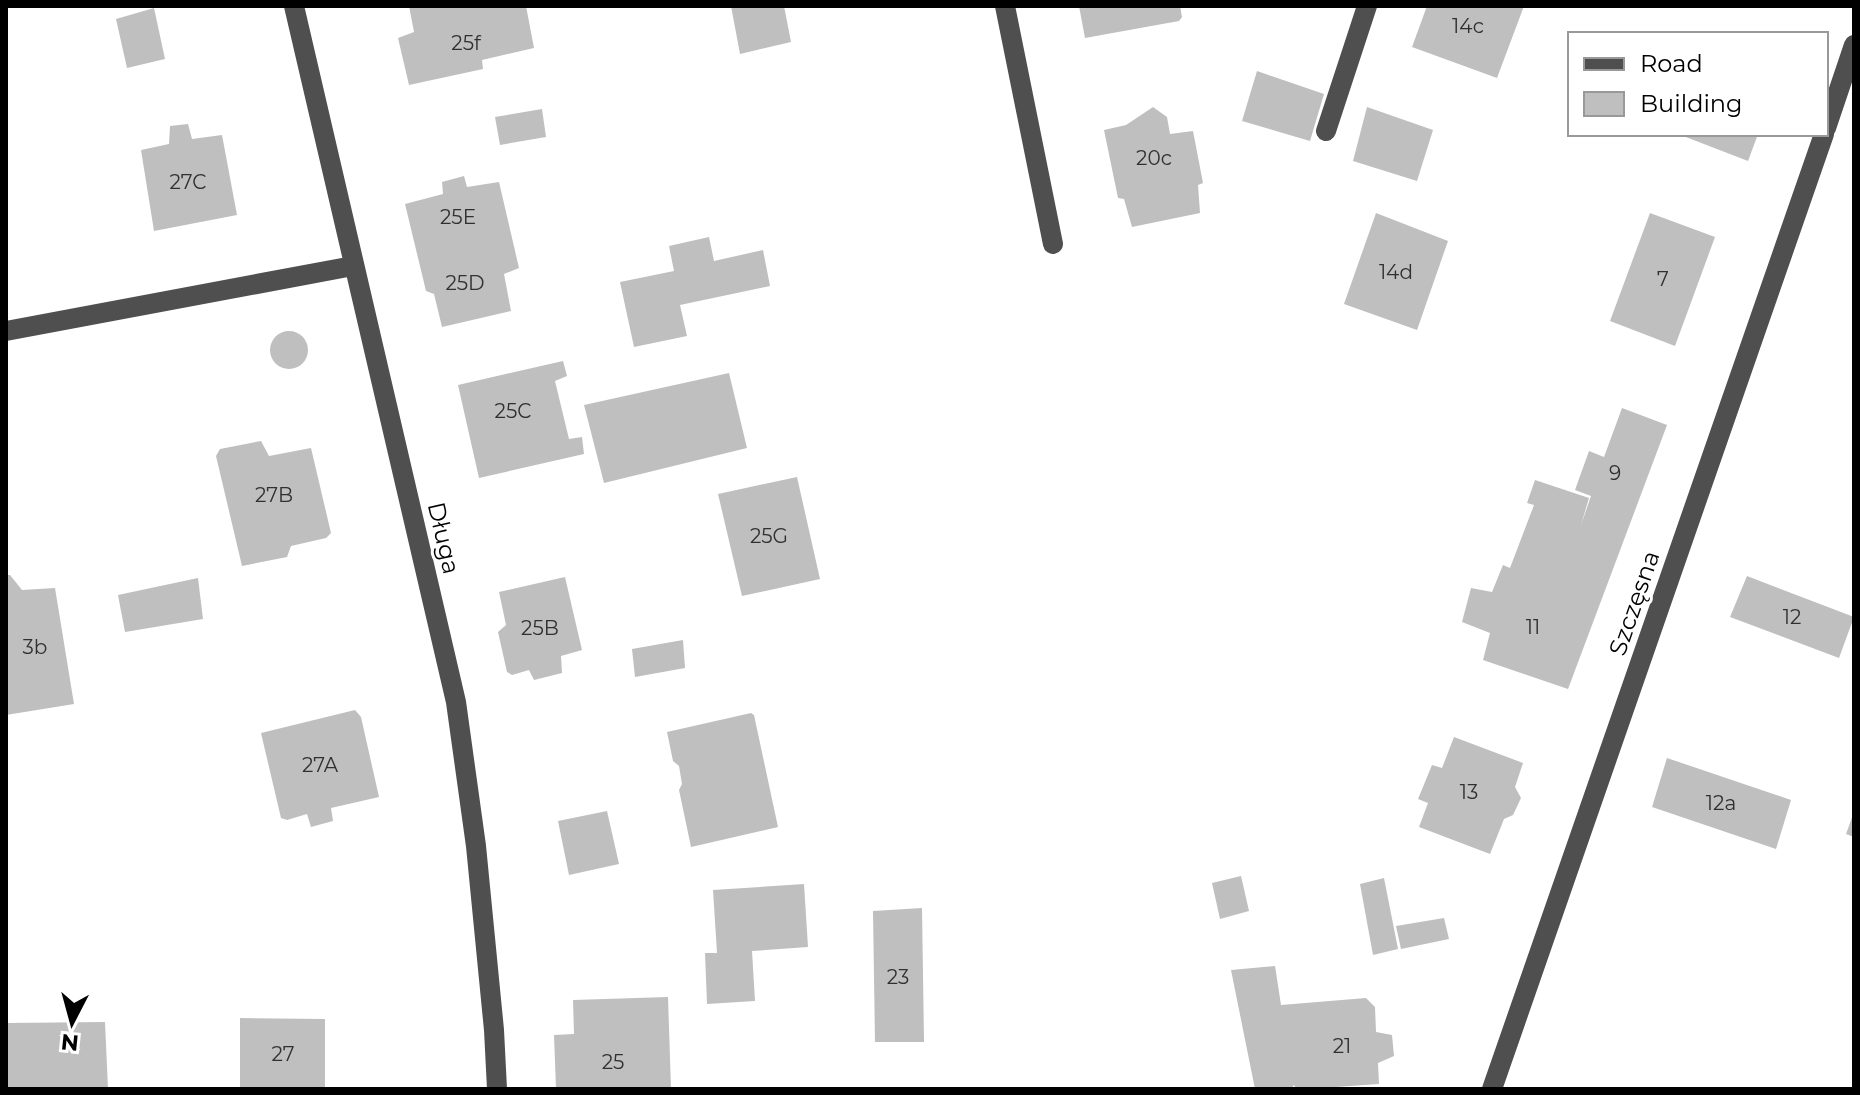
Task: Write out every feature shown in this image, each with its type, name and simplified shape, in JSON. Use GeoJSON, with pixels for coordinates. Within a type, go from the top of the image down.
{"type":"FeatureCollection","features":[{"type":"Feature","properties":{"kind":"street","name":"Długa"},"geometry":{"type":"LineString","coordinates":[[294,6],[456,702],[476,846],[497,1089]]}},
{"type":"Feature","properties":{"kind":"street"},"geometry":{"type":"LineString","coordinates":[[1005,6],[1053,244]]}},
{"type":"Feature","properties":{"kind":"street"},"geometry":{"type":"LineString","coordinates":[[1326,131],[1367,6]]}},
{"type":"Feature","properties":{"kind":"street"},"geometry":{"type":"LineString","coordinates":[[1828,122],[1854,45]]}},
{"type":"Feature","properties":{"kind":"street","name":"Szczęsna"},"geometry":{"type":"LineString","coordinates":[[1492,1089],[1823,136]]}},
{"type":"Feature","properties":{"kind":"street"},"geometry":{"type":"LineString","coordinates":[[6,331],[353,266]]}},
{"type":"Feature","properties":{"kind":"building"},"geometry":{"type":"Polygon","coordinates":[[[409,6],[526,6],[534,48],[482,60],[483,69],[409,85],[398,38],[414,32],[409,6]]]}},
{"type":"Feature","properties":{"kind":"building"},"geometry":{"type":"Polygon","coordinates":[[[731,6],[784,6],[791,42],[740,54],[731,6]]]}},
{"type":"Feature","properties":{"kind":"building"},"geometry":{"type":"Polygon","coordinates":[[[1079,6],[1180,6],[1182,17],[1179,21],[1085,38],[1079,6]]]}},
{"type":"Feature","properties":{"kind":"building"},"geometry":{"type":"Polygon","coordinates":[[[1427,6],[1524,6],[1497,78],[1412,47],[1427,6]]]}},
{"type":"Feature","properties":{"kind":"building"},"geometry":{"type":"Polygon","coordinates":[[[154,8],[165,59],[127,68],[116,19],[154,8]]]}},
{"type":"Feature","properties":{"kind":"building"},"geometry":{"type":"Polygon","coordinates":[[[1257,71],[1324,94],[1310,141],[1242,121],[1257,71]]]}},
{"type":"Feature","properties":{"kind":"building"},"geometry":{"type":"Polygon","coordinates":[[[1153,107],[1167,117],[1170,134],[1193,131],[1203,183],[1198,185],[1200,213],[1132,227],[1124,199],[1118,198],[1104,130],[1126,125],[1153,107]]]}},
{"type":"Feature","properties":{"kind":"building"},"geometry":{"type":"Polygon","coordinates":[[[1367,107],[1433,130],[1417,181],[1353,161],[1367,107]]]}},
{"type":"Feature","properties":{"kind":"building"},"geometry":{"type":"Polygon","coordinates":[[[542,109],[546,137],[500,145],[495,117],[542,109]]]}},
{"type":"Feature","properties":{"kind":"building"},"geometry":{"type":"Polygon","coordinates":[[[188,124],[192,139],[222,135],[237,215],[154,231],[141,150],[169,144],[170,126],[188,124]]]}},
{"type":"Feature","properties":{"kind":"building"},"geometry":{"type":"Polygon","coordinates":[[[1683,136],[1757,136],[1748,161],[1683,136]]]}},
{"type":"Feature","properties":{"kind":"building"},"geometry":{"type":"Polygon","coordinates":[[[464,176],[467,187],[499,182],[519,268],[504,274],[511,311],[442,327],[434,294],[426,291],[405,204],[443,194],[442,182],[464,176]]]}},
{"type":"Feature","properties":{"kind":"building"},"geometry":{"type":"Polygon","coordinates":[[[1376,213],[1448,241],[1417,330],[1344,304],[1376,213]]]}},
{"type":"Feature","properties":{"kind":"building"},"geometry":{"type":"Polygon","coordinates":[[[1650,213],[1715,237],[1675,346],[1610,321],[1650,213]]]}},
{"type":"Feature","properties":{"kind":"building"},"geometry":{"type":"Polygon","coordinates":[[[709,237],[714,261],[763,250],[770,286],[680,305],[687,336],[634,347],[620,282],[674,271],[669,246],[709,237]]]}},
{"type":"Feature","properties":{"kind":"building"},"geometry":{"type":"Polygon","coordinates":[[[289,331],[302,337],[308,350],[302,363],[289,369],[276,363],[270,350],[276,337],[289,331]]]}},
{"type":"Feature","properties":{"kind":"building"},"geometry":{"type":"Polygon","coordinates":[[[563,361],[567,376],[555,381],[569,439],[582,437],[584,454],[479,478],[458,385],[563,361]]]}},
{"type":"Feature","properties":{"kind":"building"},"geometry":{"type":"Polygon","coordinates":[[[729,373],[747,448],[604,483],[584,405],[729,373]]]}},
{"type":"Feature","properties":{"kind":"building"},"geometry":{"type":"Polygon","coordinates":[[[1622,408],[1667,425],[1568,689],[1483,660],[1490,633],[1462,622],[1471,588],[1492,592],[1503,565],[1510,568],[1534,505],[1527,503],[1535,480],[1589,498],[1581,525],[1591,496],[1575,490],[1589,451],[1604,457],[1622,408]]]}},
{"type":"Feature","properties":{"kind":"building"},"geometry":{"type":"Polygon","coordinates":[[[261,441],[269,456],[311,448],[331,533],[326,538],[291,546],[287,557],[242,566],[216,456],[220,449],[261,441]]]}},
{"type":"Feature","properties":{"kind":"building"},"geometry":{"type":"Polygon","coordinates":[[[797,477],[820,579],[742,596],[718,494],[797,477]]]}},
{"type":"Feature","properties":{"kind":"building"},"geometry":{"type":"Polygon","coordinates":[[[6,575],[10,575],[22,590],[55,588],[74,704],[6,715],[6,575]]]}},
{"type":"Feature","properties":{"kind":"building"},"geometry":{"type":"Polygon","coordinates":[[[1747,576],[1854,617],[1839,658],[1730,617],[1747,576]]]}},
{"type":"Feature","properties":{"kind":"building"},"geometry":{"type":"Polygon","coordinates":[[[565,577],[582,650],[561,656],[562,673],[534,680],[529,670],[512,675],[507,672],[498,632],[506,625],[499,592],[565,577]]]}},
{"type":"Feature","properties":{"kind":"building"},"geometry":{"type":"Polygon","coordinates":[[[198,578],[203,619],[125,632],[118,595],[198,578]]]}},
{"type":"Feature","properties":{"kind":"building"},"geometry":{"type":"Polygon","coordinates":[[[683,640],[685,668],[635,677],[632,649],[683,640]]]}},
{"type":"Feature","properties":{"kind":"building"},"geometry":{"type":"Polygon","coordinates":[[[355,710],[361,717],[379,797],[331,808],[333,821],[311,827],[307,814],[287,820],[281,818],[261,733],[355,710]]]}},
{"type":"Feature","properties":{"kind":"building"},"geometry":{"type":"Polygon","coordinates":[[[751,713],[754,715],[778,827],[691,847],[679,790],[682,784],[679,766],[673,761],[667,732],[751,713]]]}},
{"type":"Feature","properties":{"kind":"building"},"geometry":{"type":"Polygon","coordinates":[[[1454,737],[1523,763],[1515,787],[1521,798],[1513,815],[1504,819],[1490,854],[1419,827],[1428,803],[1418,799],[1432,765],[1442,768],[1454,737]]]}},
{"type":"Feature","properties":{"kind":"building"},"geometry":{"type":"Polygon","coordinates":[[[1667,758],[1791,800],[1776,849],[1652,807],[1667,758]]]}},
{"type":"Feature","properties":{"kind":"building"},"geometry":{"type":"Polygon","coordinates":[[[607,811],[619,864],[569,875],[558,821],[607,811]]]}},
{"type":"Feature","properties":{"kind":"building"},"geometry":{"type":"Polygon","coordinates":[[[1854,812],[1854,837],[1846,834],[1854,812]]]}},
{"type":"Feature","properties":{"kind":"building"},"geometry":{"type":"Polygon","coordinates":[[[1241,876],[1249,911],[1220,919],[1212,883],[1241,876]]]}},
{"type":"Feature","properties":{"kind":"building"},"geometry":{"type":"Polygon","coordinates":[[[1384,878],[1398,949],[1373,955],[1360,884],[1384,878]]]}},
{"type":"Feature","properties":{"kind":"building"},"geometry":{"type":"Polygon","coordinates":[[[804,884],[808,947],[752,951],[755,1001],[707,1004],[705,953],[717,953],[713,890],[804,884]]]}},
{"type":"Feature","properties":{"kind":"building"},"geometry":{"type":"Polygon","coordinates":[[[922,908],[924,1042],[875,1042],[873,911],[922,908]]]}},
{"type":"Feature","properties":{"kind":"building"},"geometry":{"type":"Polygon","coordinates":[[[1444,918],[1449,939],[1401,949],[1396,926],[1444,918]]]}},
{"type":"Feature","properties":{"kind":"building"},"geometry":{"type":"Polygon","coordinates":[[[1275,966],[1281,1005],[1366,998],[1375,1007],[1376,1032],[1392,1035],[1394,1056],[1378,1063],[1379,1084],[1307,1089],[1298,1089],[1293,1085],[1293,1089],[1255,1089],[1231,970],[1275,966]]]}},
{"type":"Feature","properties":{"kind":"building"},"geometry":{"type":"Polygon","coordinates":[[[668,997],[671,1089],[556,1089],[554,1035],[574,1034],[573,1000],[668,997]]]}},
{"type":"Feature","properties":{"kind":"building"},"geometry":{"type":"Polygon","coordinates":[[[240,1018],[325,1019],[325,1089],[240,1089],[240,1018]]]}},
{"type":"Feature","properties":{"kind":"building"},"geometry":{"type":"Polygon","coordinates":[[[105,1022],[108,1089],[6,1089],[6,1023],[105,1022]]]}}]}
